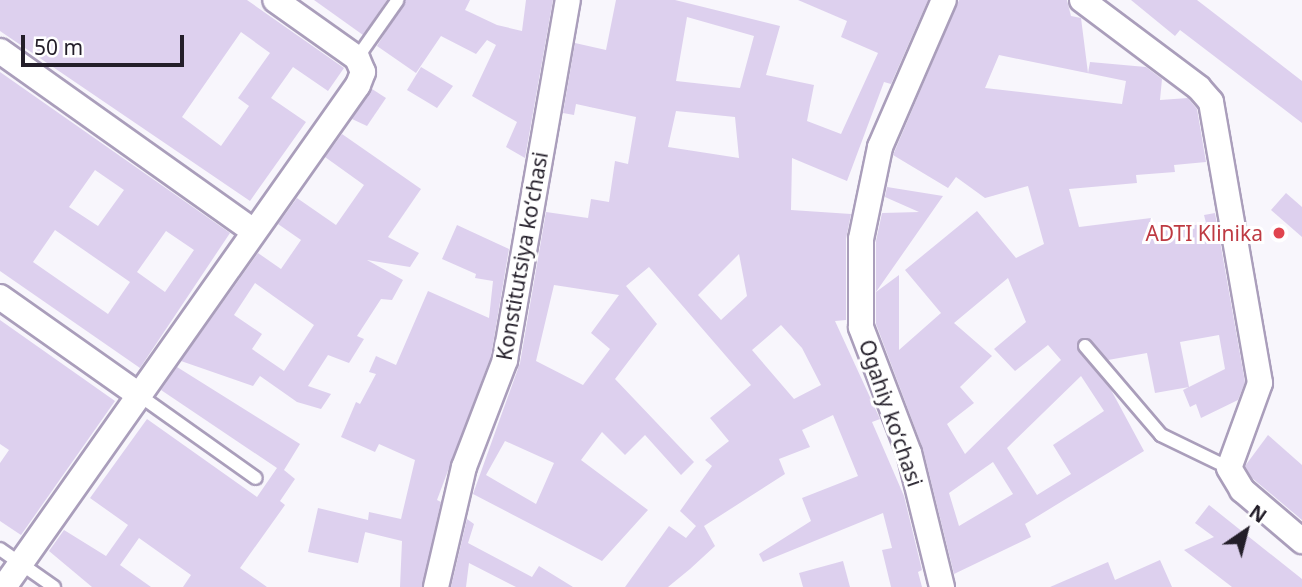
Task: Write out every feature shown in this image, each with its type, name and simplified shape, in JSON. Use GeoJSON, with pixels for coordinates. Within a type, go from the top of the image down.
{"type":"FeatureCollection","features":[{"type":"Feature","properties":{"kind":"street"},"geometry":{"type":"LineString","coordinates":[[4,587],[253,231],[360,65],[275,0]]}},
{"type":"Feature","properties":{"kind":"street","name":"Konstitutsiya koʻchasi"},"geometry":{"type":"LineString","coordinates":[[436,587],[464,467],[505,360],[568,0]]}},
{"type":"Feature","properties":{"kind":"street","name":"Ogahiy koʻchasi"},"geometry":{"type":"LineString","coordinates":[[943,587],[909,453],[861,327],[861,239],[880,147],[944,0]]}},
{"type":"Feature","properties":{"kind":"street"},"geometry":{"type":"LineString","coordinates":[[1082,0],[1199,88],[1217,121],[1260,383],[1229,468],[1242,490],[1302,541]]}},
{"type":"Feature","properties":{"kind":"street"},"geometry":{"type":"LineString","coordinates":[[0,51],[253,231]]}},
{"type":"Feature","properties":{"kind":"street"},"geometry":{"type":"LineString","coordinates":[[0,297],[139,395]]}},
{"type":"Feature","properties":{"kind":"lane"},"geometry":{"type":"LineString","coordinates":[[360,65],[397,1]]}},
{"type":"Feature","properties":{"kind":"lane"},"geometry":{"type":"LineString","coordinates":[[1085,346],[1161,435],[1229,468]]}},
{"type":"Feature","properties":{"kind":"lane"},"geometry":{"type":"LineString","coordinates":[[139,395],[256,478]]}},
{"type":"Feature","properties":{"kind":"lane"},"geometry":{"type":"LineString","coordinates":[[0,549],[54,587]]}},
{"type":"Feature","properties":{"kind":"building"},"geometry":{"type":"Polygon","coordinates":[[[0,0],[247,0],[344,68],[328,91],[293,67],[271,98],[306,122],[250,201],[0,31],[0,0]],[[241,32],[182,117],[221,146],[249,106],[238,98],[270,53],[241,32]]]}},
{"type":"Feature","properties":{"kind":"building"},"geometry":{"type":"Polygon","coordinates":[[[314,0],[387,0],[363,35],[314,0]]]}},
{"type":"Feature","properties":{"kind":"building"},"geometry":{"type":"Polygon","coordinates":[[[405,0],[470,0],[465,10],[497,25],[522,31],[526,0],[553,0],[525,158],[506,147],[517,122],[472,96],[496,45],[487,40],[476,54],[441,36],[416,73],[377,46],[405,0]]]}},
{"type":"Feature","properties":{"kind":"building"},"geometry":{"type":"Polygon","coordinates":[[[616,0],[675,0],[780,26],[766,75],[814,85],[807,121],[841,134],[878,53],[841,37],[847,21],[798,0],[928,0],[891,84],[884,82],[847,181],[792,158],[791,210],[851,214],[846,239],[846,320],[835,321],[880,419],[872,422],[904,496],[922,570],[918,572],[922,587],[891,587],[882,550],[892,548],[883,513],[763,562],[759,554],[811,521],[802,498],[858,476],[833,415],[802,430],[810,447],[779,459],[785,474],[704,526],[715,546],[690,569],[668,587],[625,587],[669,526],[686,538],[696,526],[680,511],[712,466],[705,460],[729,441],[710,418],[751,385],[649,267],[626,286],[657,324],[615,379],[694,462],[681,475],[645,435],[625,455],[602,432],[581,460],[648,510],[602,561],[473,494],[520,363],[546,212],[588,218],[591,199],[609,202],[615,161],[628,164],[636,117],[576,104],[574,115],[563,113],[575,43],[606,50],[616,0]],[[687,17],[676,81],[740,88],[754,36],[687,17]],[[676,111],[668,147],[739,158],[735,117],[676,111]],[[739,254],[698,295],[721,320],[747,296],[739,254]],[[554,285],[536,361],[583,385],[610,349],[591,333],[619,295],[554,285]],[[781,325],[752,350],[794,399],[821,385],[802,348],[781,325]],[[505,441],[486,475],[536,504],[554,463],[505,441]]]}},
{"type":"Feature","properties":{"kind":"building"},"geometry":{"type":"Polygon","coordinates":[[[959,0],[1067,0],[1071,16],[1081,18],[1088,73],[1090,62],[1146,67],[1162,79],[1160,100],[1188,98],[1197,109],[1206,162],[1174,165],[1175,172],[1136,175],[1137,183],[1069,189],[1079,227],[1151,218],[1153,233],[1206,223],[1204,215],[1215,213],[1245,382],[1238,400],[1201,418],[1196,404],[1190,407],[1183,390],[1189,387],[1155,393],[1147,353],[1108,360],[1091,340],[1080,339],[1078,351],[1110,388],[1144,451],[1025,524],[1031,537],[954,574],[923,449],[876,324],[876,292],[899,275],[899,350],[941,313],[905,270],[977,211],[1016,258],[1044,244],[1028,186],[985,198],[956,177],[948,188],[893,155],[959,0]],[[999,55],[985,88],[1122,104],[1126,81],[999,55]],[[1008,278],[954,323],[992,356],[960,387],[974,403],[947,424],[965,454],[1061,360],[1048,345],[1015,371],[994,349],[1026,322],[1008,278]],[[1219,335],[1180,342],[1189,387],[1225,369],[1219,335]],[[1081,376],[1007,448],[1037,495],[1071,474],[1053,445],[1104,411],[1081,376]],[[993,462],[949,493],[959,526],[1013,494],[993,462]]]}},
{"type":"Feature","properties":{"kind":"building"},"geometry":{"type":"Polygon","coordinates":[[[1131,0],[1197,0],[1302,81],[1302,123],[1180,30],[1175,36],[1131,0]]]}},
{"type":"Feature","properties":{"kind":"building"},"geometry":{"type":"Polygon","coordinates":[[[421,67],[453,86],[437,108],[407,90],[421,67]]]}},
{"type":"Feature","properties":{"kind":"building"},"geometry":{"type":"Polygon","coordinates":[[[0,72],[230,233],[140,368],[0,271],[0,72]],[[95,170],[69,207],[98,226],[124,190],[95,170]],[[55,230],[33,262],[108,314],[130,282],[55,230]],[[166,231],[137,272],[165,292],[194,250],[166,231]]]}},
{"type":"Feature","properties":{"kind":"building"},"geometry":{"type":"Polygon","coordinates":[[[372,89],[386,98],[367,126],[352,119],[372,89]]]}},
{"type":"Feature","properties":{"kind":"building"},"geometry":{"type":"Polygon","coordinates":[[[342,134],[421,189],[388,237],[419,253],[410,267],[367,260],[403,280],[392,300],[381,299],[357,336],[364,339],[349,363],[328,355],[308,386],[331,394],[321,409],[297,402],[260,376],[253,386],[181,361],[258,253],[281,269],[301,240],[278,224],[297,198],[336,225],[364,185],[325,157],[342,134]],[[255,283],[234,315],[262,334],[252,349],[284,371],[314,325],[255,283]]]}},
{"type":"Feature","properties":{"kind":"building"},"geometry":{"type":"Polygon","coordinates":[[[887,187],[943,196],[876,292],[876,241],[882,213],[919,212],[885,197],[887,187]]]}},
{"type":"Feature","properties":{"kind":"building"},"geometry":{"type":"Polygon","coordinates":[[[1286,193],[1302,207],[1302,237],[1271,210],[1286,193]]]}},
{"type":"Feature","properties":{"kind":"building"},"geometry":{"type":"Polygon","coordinates":[[[457,225],[509,249],[491,356],[437,500],[441,502],[422,587],[400,587],[402,541],[365,532],[358,563],[308,552],[318,508],[368,520],[369,512],[401,519],[415,460],[379,444],[375,452],[341,437],[356,402],[360,404],[376,374],[369,372],[376,356],[396,365],[428,291],[489,318],[493,281],[475,278],[476,274],[442,259],[457,225]]]}},
{"type":"Feature","properties":{"kind":"building"},"geometry":{"type":"Polygon","coordinates":[[[0,320],[115,401],[21,535],[0,521],[0,463],[9,450],[0,444],[0,320]]]}},
{"type":"Feature","properties":{"kind":"building"},"geometry":{"type":"Polygon","coordinates":[[[177,367],[300,444],[284,470],[295,479],[280,501],[285,505],[240,568],[267,587],[183,587],[191,575],[139,538],[120,565],[151,587],[92,587],[49,551],[64,530],[106,556],[128,525],[90,498],[147,419],[257,497],[277,468],[161,390],[177,367]]]}},
{"type":"Feature","properties":{"kind":"building"},"geometry":{"type":"Polygon","coordinates":[[[1268,435],[1302,465],[1302,520],[1252,478],[1245,466],[1268,435]]]}},
{"type":"Feature","properties":{"kind":"building"},"geometry":{"type":"Polygon","coordinates":[[[1209,505],[1302,579],[1302,587],[1232,587],[1184,550],[1214,537],[1195,523],[1209,505]]]}},
{"type":"Feature","properties":{"kind":"building"},"geometry":{"type":"Polygon","coordinates":[[[467,519],[474,524],[468,543],[532,577],[539,566],[573,587],[516,587],[469,563],[466,587],[451,587],[467,519]]]}},
{"type":"Feature","properties":{"kind":"building"},"geometry":{"type":"Polygon","coordinates":[[[1160,560],[1172,587],[1050,587],[1108,562],[1115,580],[1160,560]]]}},
{"type":"Feature","properties":{"kind":"building"},"geometry":{"type":"Polygon","coordinates":[[[843,561],[850,587],[803,587],[799,573],[843,561]]]}},
{"type":"Feature","properties":{"kind":"place","name":"ADTI Klinika"},"geometry":{"type":"Point","coordinates":[1279,233]}}]}
